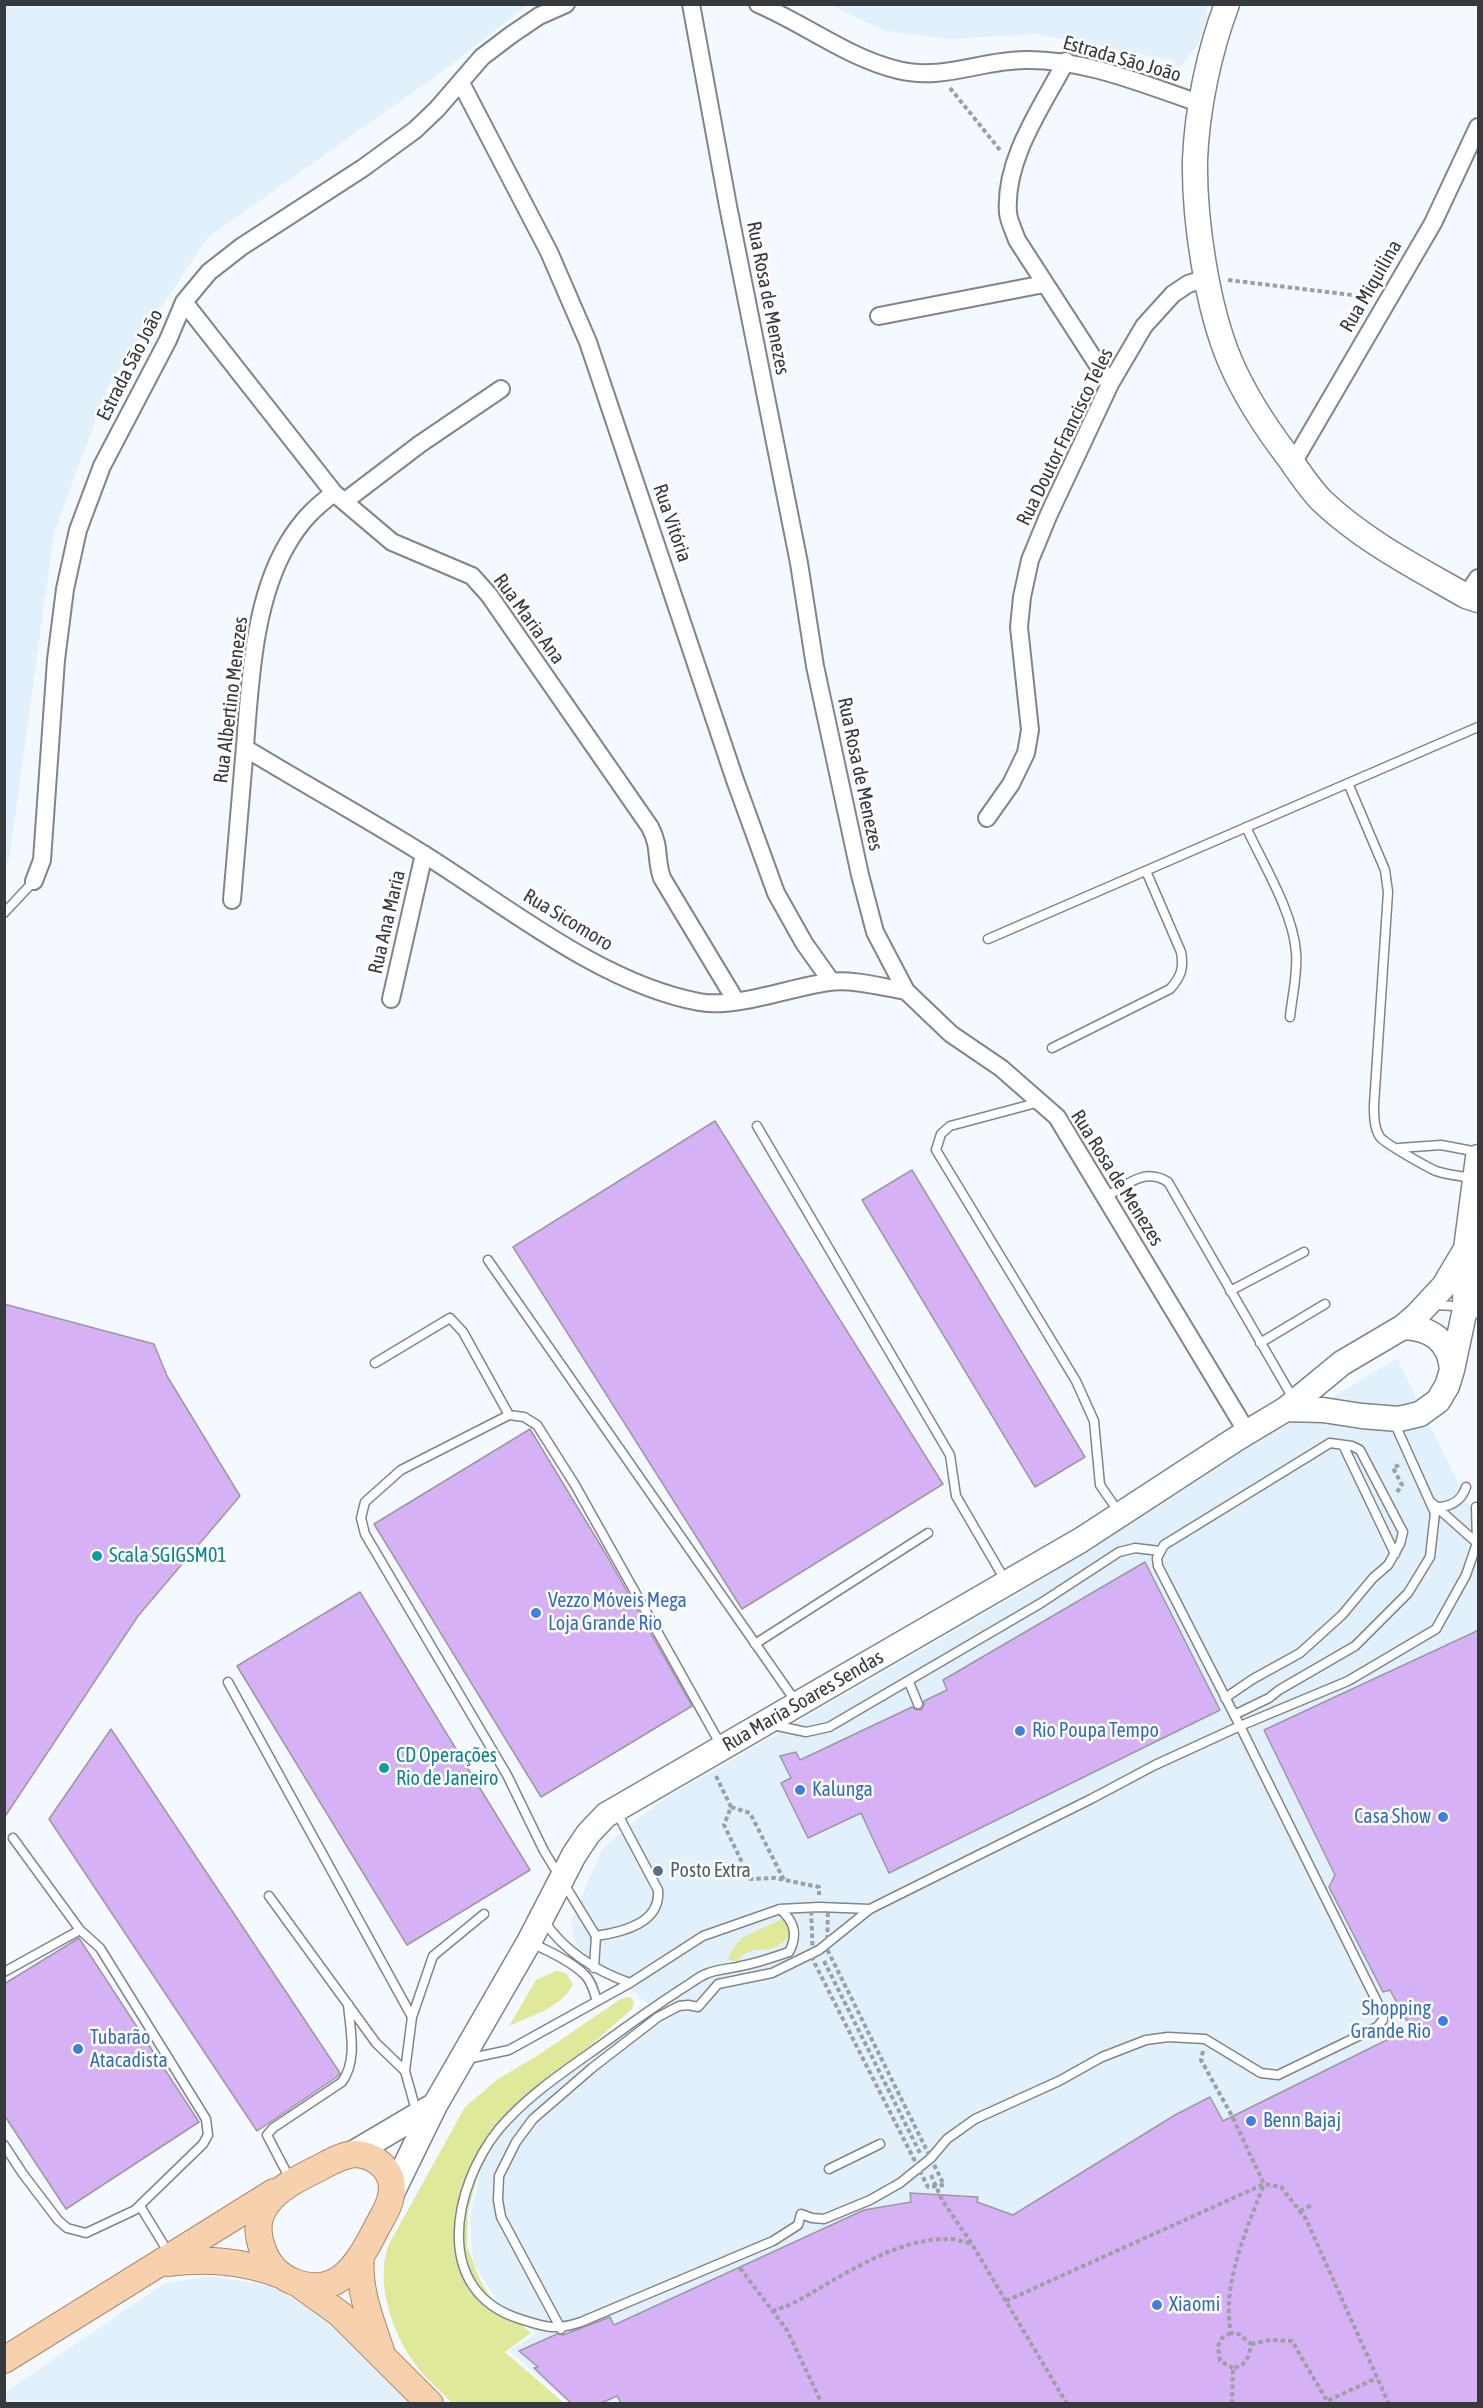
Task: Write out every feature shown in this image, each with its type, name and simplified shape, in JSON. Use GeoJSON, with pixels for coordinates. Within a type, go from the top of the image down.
{"type":"FeatureCollection","features":[{"type":"Feature","properties":{"kind":"main road"},"geometry":{"type":"LineString","coordinates":[[1227,4],[1212,54],[1202,104],[1195,160],[1198,217],[1207,278],[1216,322],[1230,361],[1265,427],[1322,501],[1379,545],[1474,591]]}},
{"type":"Feature","properties":{"kind":"main road","name":"Rua Maria Soares Sendas"},"geometry":{"type":"LineString","coordinates":[[1290,1405],[1393,1419],[1411,1417],[1434,1405],[1447,1386],[1472,1311],[1466,1249],[1478,1162]]}},
{"type":"Feature","properties":{"kind":"main road","name":"Rua Maria Soares Sendas"},"geometry":{"type":"LineString","coordinates":[[391,2195],[426,2110],[461,2061],[588,1834],[615,1808],[798,1705],[1081,1540],[1290,1405],[1342,1363],[1402,1327],[1427,1305],[1444,1286],[1466,1249]]}},
{"type":"Feature","properties":{"kind":"main road"},"geometry":{"type":"LineString","coordinates":[[1402,1327],[1422,1329],[1439,1339],[1449,1352],[1452,1370]]}},
{"type":"Feature","properties":{"kind":"main road"},"geometry":{"type":"LineString","coordinates":[[1342,1363],[1336,1381],[1338,1395],[1346,1406],[1362,1416]]}},
{"type":"Feature","properties":{"kind":"main road","name":"Rua Maria Soares Sendas"},"geometry":{"type":"LineString","coordinates":[[352,2154],[426,2110]]}},
{"type":"Feature","properties":{"kind":"main road"},"geometry":{"type":"LineString","coordinates":[[4,2360],[288,2184],[342,2156],[367,2155],[382,2164],[390,2180],[391,2195],[361,2258],[347,2274],[332,2282],[315,2286],[252,2265],[224,2260],[166,2261]]}},
{"type":"Feature","properties":{"kind":"main road"},"geometry":{"type":"LineString","coordinates":[[288,2184],[268,2202],[259,2228],[260,2242],[272,2266],[327,2303],[430,2403]]}},
{"type":"Feature","properties":{"kind":"main road"},"geometry":{"type":"LineString","coordinates":[[361,2258],[360,2271],[364,2295],[382,2354]]}},
{"type":"Feature","properties":{"kind":"street","name":"Estrada São João"},"geometry":{"type":"LineString","coordinates":[[34,881],[42,860],[56,660],[65,589],[78,530],[102,466],[168,340],[184,302],[208,272],[363,168],[415,130],[437,110],[482,57],[539,16],[566,4]]}},
{"type":"Feature","properties":{"kind":"street","name":"Rua Rosa de Menezes"},"geometry":{"type":"LineString","coordinates":[[691,4],[728,206],[799,563],[815,666],[860,875],[875,932],[906,991],[951,1034],[1001,1068],[1057,1118],[1247,1432]]}},
{"type":"Feature","properties":{"kind":"street","name":"Estrada São João"},"geometry":{"type":"LineString","coordinates":[[758,4],[860,57],[900,71],[939,74],[1023,60],[1066,61],[1202,104]]}},
{"type":"Feature","properties":{"kind":"street"},"geometry":{"type":"LineString","coordinates":[[1066,61],[1026,136],[1013,167],[1008,192],[1008,216],[1017,240],[1110,384]]}},
{"type":"Feature","properties":{"kind":"street","name":"Rua Vitória"},"geometry":{"type":"LineString","coordinates":[[460,83],[549,252],[588,342],[735,780],[776,892],[804,943],[831,981]]}},
{"type":"Feature","properties":{"kind":"street","name":"Rua Miquilina"},"geometry":{"type":"LineString","coordinates":[[1293,463],[1433,223],[1479,127]]}},
{"type":"Feature","properties":{"kind":"street","name":"Rua Doutor Francisco Teles"},"geometry":{"type":"LineString","coordinates":[[987,818],[1011,784],[1026,753],[1030,730],[1019,627],[1022,597],[1030,560],[1110,384],[1144,326],[1181,289],[1207,278]]}},
{"type":"Feature","properties":{"kind":"street"},"geometry":{"type":"LineString","coordinates":[[879,316],[1044,284]]}},
{"type":"Feature","properties":{"kind":"street","name":"Rua Maria Ana"},"geometry":{"type":"LineString","coordinates":[[184,302],[340,497],[392,542],[472,576],[489,595],[650,827],[659,852],[659,869],[662,878],[735,1001]]}},
{"type":"Feature","properties":{"kind":"street","name":"Rua Albertino Menezes"},"geometry":{"type":"LineString","coordinates":[[232,900],[251,677],[264,606],[274,572],[287,543],[309,513],[340,497],[501,389]]}},
{"type":"Feature","properties":{"kind":"street","name":"Rua Sicomoro"},"geometry":{"type":"LineString","coordinates":[[245,748],[424,854],[595,963],[657,992],[702,1003],[735,1001],[831,981],[906,991]]}},
{"type":"Feature","properties":{"kind":"street","name":"Rua Ana Maria"},"geometry":{"type":"LineString","coordinates":[[391,999],[424,854]]}},
{"type":"Feature","properties":{"kind":"lane"},"geometry":{"type":"LineString","coordinates":[[988,939],[1479,727]]}},
{"type":"Feature","properties":{"kind":"lane"},"geometry":{"type":"LineString","coordinates":[[1348,783],[1385,870],[1388,892],[1375,1123],[1378,1135],[1386,1144],[1398,1148],[1437,1171],[1478,1162]]}},
{"type":"Feature","properties":{"kind":"lane"},"geometry":{"type":"LineString","coordinates":[[1246,827],[1281,902],[1294,940],[1296,954],[1290,1017]]}},
{"type":"Feature","properties":{"kind":"lane"},"geometry":{"type":"LineString","coordinates":[[1052,1047],[1170,989],[1180,978],[1183,965],[1181,952],[1146,871]]}},
{"type":"Feature","properties":{"kind":"lane","name":"Estrada São João"},"geometry":{"type":"LineString","coordinates":[[4,913],[34,881]]}},
{"type":"Feature","properties":{"kind":"lane"},"geometry":{"type":"LineString","coordinates":[[1040,1102],[950,1126],[940,1134],[936,1150],[1076,1380],[1094,1421],[1100,1485],[1120,1514]]}},
{"type":"Feature","properties":{"kind":"lane"},"geometry":{"type":"LineString","coordinates":[[757,1126],[950,1455],[959,1502],[1007,1583]]}},
{"type":"Feature","properties":{"kind":"lane"},"geometry":{"type":"LineString","coordinates":[[1398,1148],[1441,1145],[1478,1162]]}},
{"type":"Feature","properties":{"kind":"lane"},"geometry":{"type":"LineString","coordinates":[[1106,1197],[1140,1177],[1149,1175],[1168,1182],[1260,1344],[1290,1405]]}},
{"type":"Feature","properties":{"kind":"lane"},"geometry":{"type":"LineString","coordinates":[[1230,1291],[1304,1252]]}},
{"type":"Feature","properties":{"kind":"lane"},"geometry":{"type":"LineString","coordinates":[[488,1260],[798,1705]]}},
{"type":"Feature","properties":{"kind":"lane"},"geometry":{"type":"LineString","coordinates":[[1260,1344],[1325,1304]]}},
{"type":"Feature","properties":{"kind":"lane"},"geometry":{"type":"LineString","coordinates":[[1427,1305],[1447,1305],[1472,1311]]}},
{"type":"Feature","properties":{"kind":"lane"},"geometry":{"type":"LineString","coordinates":[[375,1363],[450,1318],[463,1332],[509,1415]]}},
{"type":"Feature","properties":{"kind":"lane"},"geometry":{"type":"LineString","coordinates":[[594,1968],[596,1936],[544,1851],[507,1775],[365,1534],[361,1518],[365,1502],[401,1470],[509,1415],[524,1418],[537,1425],[575,1485],[715,1752]]}},
{"type":"Feature","properties":{"kind":"lane"},"geometry":{"type":"LineString","coordinates":[[1234,1715],[1269,1698],[1355,1646],[1408,1593],[1430,1557],[1434,1504],[1393,1419]]}},
{"type":"Feature","properties":{"kind":"lane"},"geometry":{"type":"LineString","coordinates":[[780,1909],[790,1918],[795,1932],[794,1943],[789,1952],[745,1966],[706,1973],[651,2009],[518,2108],[486,2147],[466,2193],[460,2220],[458,2250],[464,2272],[481,2295],[498,2309],[516,2318],[561,2329],[773,2241],[798,2225],[801,2214],[824,2219],[850,2210],[900,2183],[924,2163],[947,2139],[975,2119],[1059,2081],[1102,2057],[1146,2040],[1168,2037],[1205,2039],[1261,2073],[1278,2075],[1350,2038],[1377,2027],[1383,2020],[1383,2014],[1158,1566],[1157,1558],[1164,1545],[1330,1443],[1360,1450],[1404,1532],[1395,1554],[1342,1615],[1300,1653],[1225,1698]]}},
{"type":"Feature","properties":{"kind":"lane"},"geometry":{"type":"LineString","coordinates":[[1343,1445],[1395,1554]]}},
{"type":"Feature","properties":{"kind":"lane"},"geometry":{"type":"LineString","coordinates":[[1434,1504],[1447,1507],[1463,1495],[1466,1487]]}},
{"type":"Feature","properties":{"kind":"lane"},"geometry":{"type":"LineString","coordinates":[[1434,1504],[1477,1543]]}},
{"type":"Feature","properties":{"kind":"lane"},"geometry":{"type":"LineString","coordinates":[[561,2329],[501,2217],[498,2200],[499,2176],[516,2142],[533,2119],[658,2017],[679,2006],[698,2007],[718,1984],[772,1972],[815,1952],[870,1909],[1155,1765],[1240,1726],[1348,1681],[1436,1629],[1467,1575],[1477,1543],[1477,1509]]}},
{"type":"Feature","properties":{"kind":"lane"},"geometry":{"type":"LineString","coordinates":[[755,1644],[928,1533]]}},
{"type":"Feature","properties":{"kind":"lane"},"geometry":{"type":"LineString","coordinates":[[764,1724],[806,1732],[829,1727],[1041,1603],[1119,1552],[1135,1548],[1160,1551]]}},
{"type":"Feature","properties":{"kind":"lane"},"geometry":{"type":"LineString","coordinates":[[909,1682],[918,1704]]}},
{"type":"Feature","properties":{"kind":"lane"},"geometry":{"type":"LineString","coordinates":[[228,1683],[412,2017]]}},
{"type":"Feature","properties":{"kind":"lane"},"geometry":{"type":"LineString","coordinates":[[596,1936],[625,1931],[654,1912],[659,1902],[658,1890],[615,1808]]}},
{"type":"Feature","properties":{"kind":"lane"},"geometry":{"type":"LineString","coordinates":[[4,2145],[58,2220],[67,2228],[86,2233],[135,2210],[203,2144],[208,2134],[206,2119],[100,1948],[80,1930],[14,1838]]}},
{"type":"Feature","properties":{"kind":"lane"},"geometry":{"type":"LineString","coordinates":[[269,1896],[376,2043],[405,2071],[426,2110]]}},
{"type":"Feature","properties":{"kind":"lane"},"geometry":{"type":"LineString","coordinates":[[461,2061],[509,2050],[630,1983],[703,1936],[780,1909],[819,1907],[870,1909]]}},
{"type":"Feature","properties":{"kind":"lane"},"geometry":{"type":"LineString","coordinates":[[405,2071],[412,2017],[433,1956],[484,1914]]}},
{"type":"Feature","properties":{"kind":"lane"},"geometry":{"type":"LineString","coordinates":[[542,1918],[555,1937],[594,1968],[630,1983]]}},
{"type":"Feature","properties":{"kind":"lane"},"geometry":{"type":"LineString","coordinates":[[4,1972],[80,1930]]}},
{"type":"Feature","properties":{"kind":"lane"},"geometry":{"type":"LineString","coordinates":[[529,1942],[547,1950],[585,1975],[592,1985],[597,2001]]}},
{"type":"Feature","properties":{"kind":"lane"},"geometry":{"type":"LineString","coordinates":[[288,2184],[267,2135],[273,2128],[342,2082],[349,2073],[352,2058],[348,2004]]}},
{"type":"Feature","properties":{"kind":"lane"},"geometry":{"type":"LineString","coordinates":[[829,2169],[880,2144]]}},
{"type":"Feature","properties":{"kind":"lane"},"geometry":{"type":"LineString","coordinates":[[140,2205],[166,2261]]}},
{"type":"Feature","properties":{"kind":"path"},"geometry":{"type":"LineString","coordinates":[[939,74],[1013,167]]}},
{"type":"Feature","properties":{"kind":"path"},"geometry":{"type":"LineString","coordinates":[[1207,278],[1388,299]]}},
{"type":"Feature","properties":{"kind":"path"},"geometry":{"type":"LineString","coordinates":[[1389,1502],[1400,1491],[1401,1485],[1393,1468],[1412,1460]]}},
{"type":"Feature","properties":{"kind":"path"},"geometry":{"type":"LineString","coordinates":[[715,1752],[731,1807],[724,1825],[750,1879],[784,1880],[819,1887],[813,1960],[937,2186],[942,2200],[972,2244],[1067,2403]]}},
{"type":"Feature","properties":{"kind":"path"},"geometry":{"type":"LineString","coordinates":[[731,1807],[750,1813],[784,1880]]}},
{"type":"Feature","properties":{"kind":"path"},"geometry":{"type":"LineString","coordinates":[[819,1907],[815,1952],[924,2163],[944,2185],[928,2187],[924,2163],[827,1949],[819,1907]]}},
{"type":"Feature","properties":{"kind":"path"},"geometry":{"type":"LineString","coordinates":[[1205,2039],[1201,2060],[1232,2116],[1264,2184],[1244,2238],[1228,2302],[1231,2333]]}},
{"type":"Feature","properties":{"kind":"path"},"geometry":{"type":"LineString","coordinates":[[1006,2301],[1264,2184],[1281,2187],[1300,2211],[1389,2403]]}},
{"type":"Feature","properties":{"kind":"path"},"geometry":{"type":"LineString","coordinates":[[1300,2211],[1312,2205]]}},
{"type":"Feature","properties":{"kind":"path"},"geometry":{"type":"LineString","coordinates":[[772,2311],[787,2307],[859,2266],[893,2251],[930,2241],[950,2239],[972,2244]]}},
{"type":"Feature","properties":{"kind":"path"},"geometry":{"type":"LineString","coordinates":[[731,2259],[787,2330],[822,2403]]}},
{"type":"Feature","properties":{"kind":"path"},"geometry":{"type":"LineString","coordinates":[[1231,2333],[1239,2334],[1251,2344],[1249,2357],[1244,2364],[1233,2368],[1220,2361],[1217,2353],[1222,2338],[1231,2333]]}},
{"type":"Feature","properties":{"kind":"path"},"geometry":{"type":"LineString","coordinates":[[1251,2344],[1270,2340],[1292,2341],[1327,2402],[1377,2378]]}},
{"type":"Feature","properties":{"kind":"path"},"geometry":{"type":"LineString","coordinates":[[1232,2403],[1233,2368]]}},
{"type":"Feature","properties":{"kind":"shaded area"},"geometry":{"type":"Polygon","coordinates":[[[5,4],[528,5],[439,74],[207,238],[107,389],[54,533],[9,861],[5,866],[5,4]]]}},
{"type":"Feature","properties":{"kind":"shaded area"},"geometry":{"type":"Polygon","coordinates":[[[1206,4],[1207,17],[1198,44],[1179,69],[1172,60],[1036,34],[950,39],[885,31],[831,5],[1206,4]]]}},
{"type":"Feature","properties":{"kind":"shaded area"},"geometry":{"type":"Polygon","coordinates":[[[1397,1358],[1478,1523],[1478,2403],[569,2403],[509,2351],[536,2334],[496,2299],[473,2263],[470,2217],[481,2169],[511,2119],[618,2026],[648,2004],[606,1969],[590,1960],[574,1942],[571,1921],[602,1850],[661,1801],[1000,1605],[1081,1555],[1166,1497],[1397,1358]]]}},
{"type":"Feature","properties":{"kind":"shaded area"},"geometry":{"type":"Polygon","coordinates":[[[208,2276],[273,2286],[318,2313],[368,2352],[415,2404],[5,2404],[5,2392],[164,2284],[208,2276]]]}},
{"type":"Feature","properties":{"kind":"green space"},"geometry":{"type":"Polygon","coordinates":[[[781,1919],[787,1921],[789,1937],[773,1948],[750,1951],[738,1961],[728,1960],[731,1951],[742,1938],[781,1919]]]}},
{"type":"Feature","properties":{"kind":"green space"},"geometry":{"type":"Polygon","coordinates":[[[556,1971],[566,1973],[573,1984],[568,1992],[554,2005],[509,2026],[536,1980],[556,1971]]]}},
{"type":"Feature","properties":{"kind":"green space"},"geometry":{"type":"Polygon","coordinates":[[[627,1997],[632,1998],[634,2003],[632,2009],[535,2093],[503,2127],[478,2175],[468,2211],[467,2247],[480,2280],[491,2298],[531,2333],[505,2352],[564,2403],[453,2404],[423,2374],[396,2330],[385,2295],[385,2260],[389,2244],[465,2107],[498,2079],[627,1997]]]}},
{"type":"Feature","properties":{"kind":"building"},"geometry":{"type":"Polygon","coordinates":[[[715,1121],[943,1484],[742,1609],[513,1247],[715,1121]]]}},
{"type":"Feature","properties":{"kind":"building"},"geometry":{"type":"Polygon","coordinates":[[[912,1170],[1085,1457],[1035,1487],[862,1200],[912,1170]]]}},
{"type":"Feature","properties":{"kind":"building","name":"Scala SGIGSM01"},"geometry":{"type":"Polygon","coordinates":[[[4,1304],[154,1344],[167,1376],[240,1496],[138,1616],[4,1818],[4,1304]]]}},
{"type":"Feature","properties":{"kind":"building","name":"Vezzo Móveis Mega Loja Grande Rio"},"geometry":{"type":"Polygon","coordinates":[[[530,1429],[607,1556],[692,1706],[541,1797],[374,1524],[530,1429]]]}},
{"type":"Feature","properties":{"kind":"building","name":"Rio Poupa Tempo"},"geometry":{"type":"Polygon","coordinates":[[[1145,1562],[1220,1710],[889,1873],[861,1813],[808,1838],[781,1783],[791,1778],[780,1756],[796,1752],[800,1760],[912,1707],[921,1710],[924,1701],[947,1690],[943,1680],[1145,1562]]]}},
{"type":"Feature","properties":{"kind":"building","name":"CD Operações Rio de Janeiro"},"geometry":{"type":"Polygon","coordinates":[[[360,1592],[530,1870],[407,1945],[237,1666],[360,1592]]]}},
{"type":"Feature","properties":{"kind":"building","name":"Shopping Grande Rio"},"geometry":{"type":"Polygon","coordinates":[[[1479,1630],[1479,2403],[621,2403],[617,2396],[601,2403],[571,2403],[534,2368],[538,2367],[519,2351],[557,2334],[563,2335],[610,2317],[614,2325],[864,2210],[911,2202],[910,2193],[978,2197],[977,2202],[1013,2215],[1175,2115],[1210,2097],[1223,2121],[1411,2028],[1390,1990],[1383,1992],[1329,1887],[1335,1875],[1264,1730],[1479,1630]]]}},
{"type":"Feature","properties":{"kind":"building"},"geometry":{"type":"Polygon","coordinates":[[[111,1729],[340,2073],[257,2131],[49,1819],[111,1729]]]}},
{"type":"Feature","properties":{"kind":"building","name":"Tubarão Atacadista"},"geometry":{"type":"Polygon","coordinates":[[[79,1938],[199,2122],[66,2209],[4,2115],[4,1984],[79,1938]]]}},
{"type":"Feature","properties":{"kind":"place","name":"Scala SGIGSM01"},"geometry":{"type":"Point","coordinates":[97,1556]}},
{"type":"Feature","properties":{"kind":"place","name":"Vezzo Móveis Mega Loja Grande Rio"},"geometry":{"type":"Point","coordinates":[536,1613]}},
{"type":"Feature","properties":{"kind":"place","name":"Rio Poupa Tempo"},"geometry":{"type":"Point","coordinates":[1020,1731]}},
{"type":"Feature","properties":{"kind":"place","name":"CD Operações Rio de Janeiro"},"geometry":{"type":"Point","coordinates":[384,1768]}},
{"type":"Feature","properties":{"kind":"place","name":"Kalunga"},"geometry":{"type":"Point","coordinates":[800,1790]}},
{"type":"Feature","properties":{"kind":"place","name":"Casa Show"},"geometry":{"type":"Point","coordinates":[1443,1817]}},
{"type":"Feature","properties":{"kind":"place","name":"Posto Extra"},"geometry":{"type":"Point","coordinates":[658,1871]}},
{"type":"Feature","properties":{"kind":"place","name":"Shopping Grande Rio"},"geometry":{"type":"Point","coordinates":[1443,2021]}},
{"type":"Feature","properties":{"kind":"place","name":"Tubarão Atacadista"},"geometry":{"type":"Point","coordinates":[78,2049]}},
{"type":"Feature","properties":{"kind":"place","name":"Benn Bajaj"},"geometry":{"type":"Point","coordinates":[1251,2121]}},
{"type":"Feature","properties":{"kind":"place","name":"Xiaomi"},"geometry":{"type":"Point","coordinates":[1157,2305]}}]}
